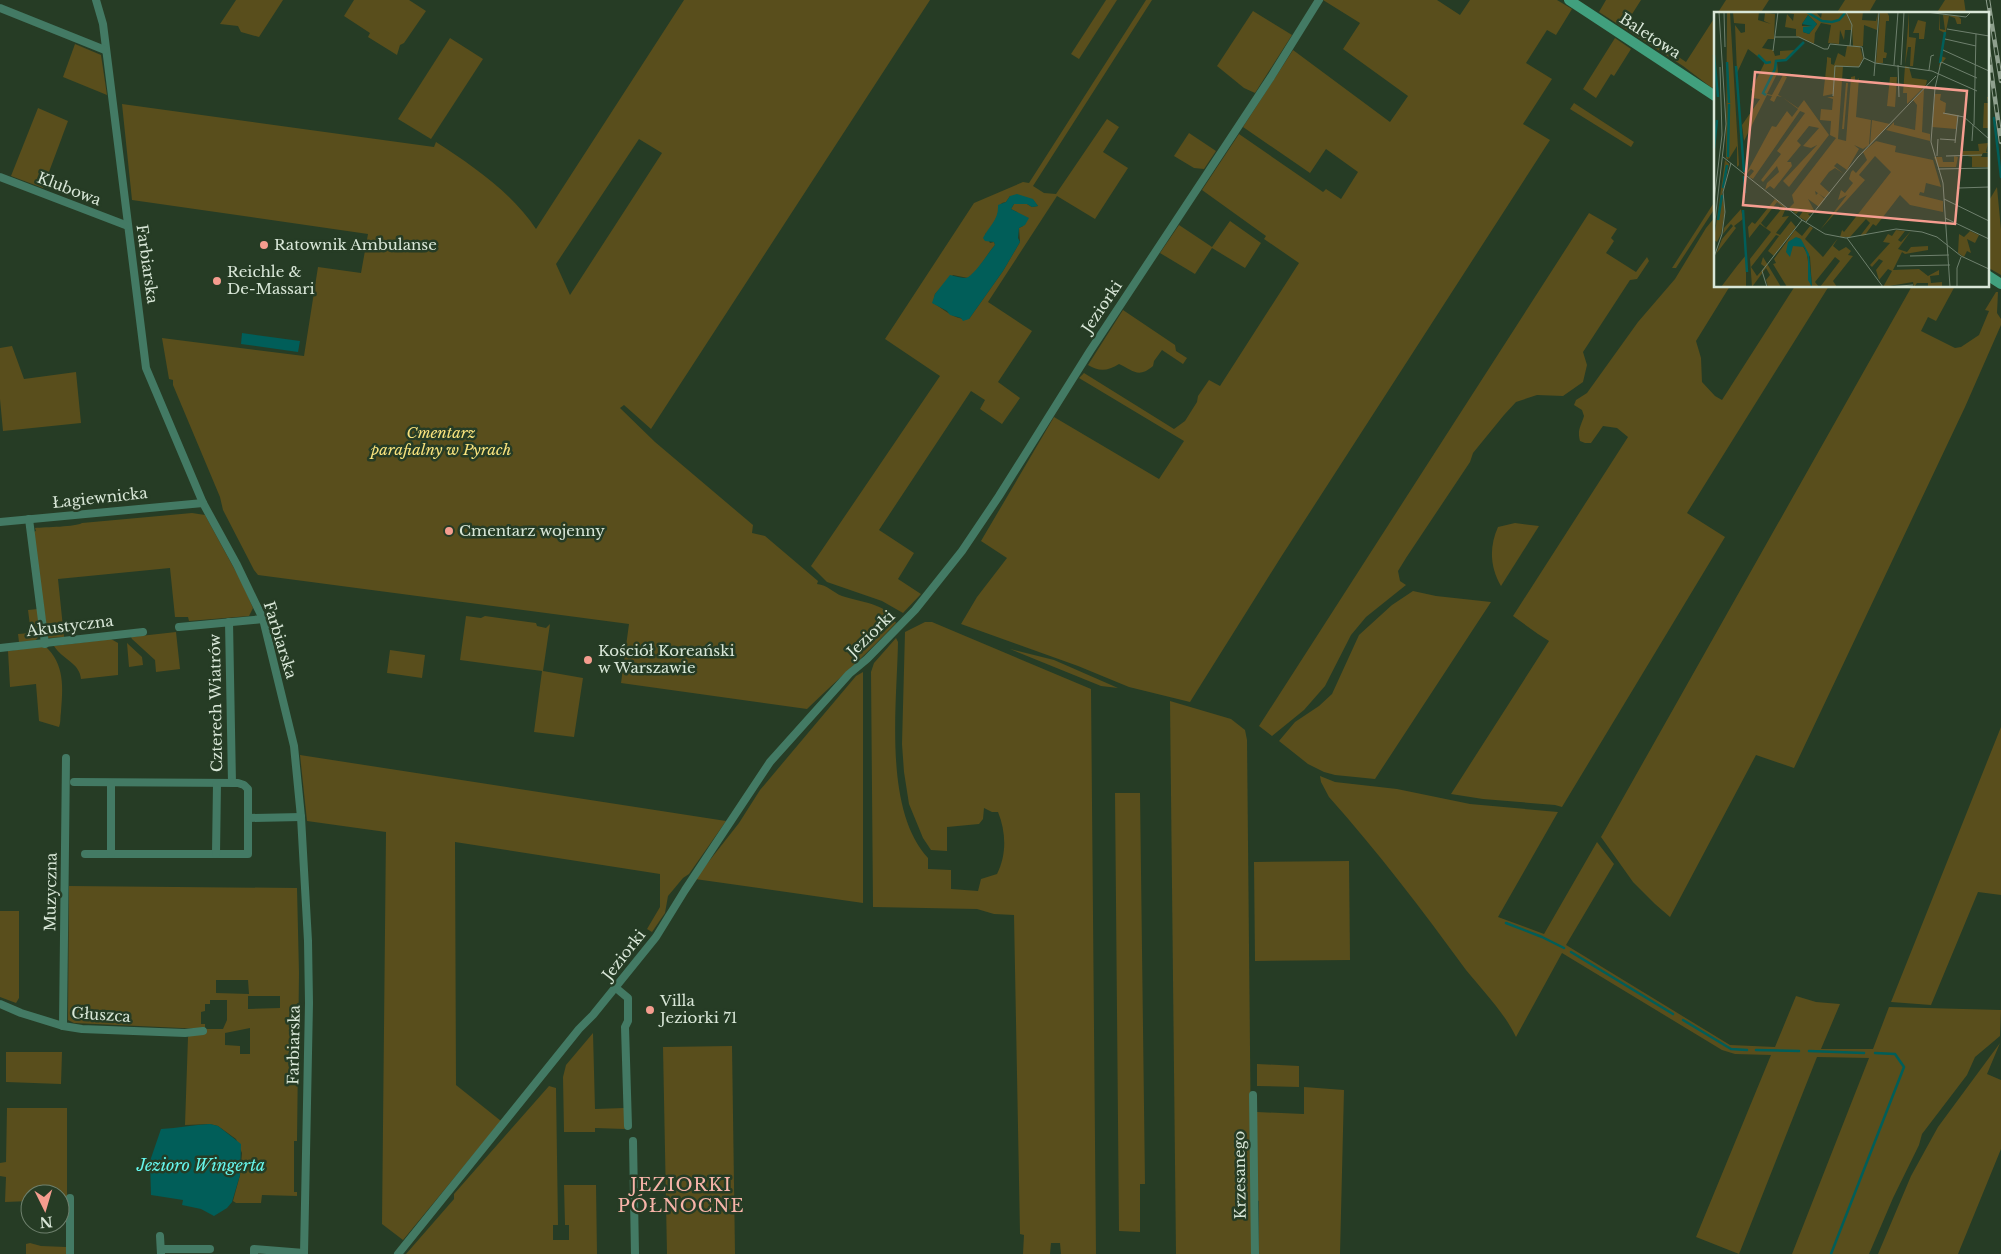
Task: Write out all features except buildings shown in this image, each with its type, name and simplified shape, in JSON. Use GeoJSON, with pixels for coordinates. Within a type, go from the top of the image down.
{"type":"FeatureCollection","features":[{"type":"Feature","properties":{"kind":"street","name":"Farbiarska"},"geometry":{"type":"LineString","coordinates":[[96,0],[103,24],[146,368],[203,503],[237,565],[263,619],[294,746],[302,817],[308,941],[309,1003],[304,1253]]}},
{"type":"Feature","properties":{"kind":"street","name":"Jeziorki"},"geometry":{"type":"LineString","coordinates":[[398,1254],[579,1029],[616,988],[656,937],[770,762],[848,674],[867,659],[915,610],[962,551],[999,496],[1090,351],[1320,0]]}},
{"type":"Feature","properties":{"kind":"street","name":"Baletowa"},"geometry":{"type":"LineString","coordinates":[[1569,0],[1714,95]]}},
{"type":"Feature","properties":{"kind":"street"},"geometry":{"type":"LineString","coordinates":[[0,8],[105,50]]}},
{"type":"Feature","properties":{"kind":"street","name":"Klubowa"},"geometry":{"type":"LineString","coordinates":[[0,177],[128,226]]}},
{"type":"Feature","properties":{"kind":"street"},"geometry":{"type":"LineString","coordinates":[[1988,276],[2001,284]]}},
{"type":"Feature","properties":{"kind":"street","name":"Łagiewnicka"},"geometry":{"type":"LineString","coordinates":[[0,522],[203,503]]}},
{"type":"Feature","properties":{"kind":"street"},"geometry":{"type":"LineString","coordinates":[[29,519],[44,644]]}},
{"type":"Feature","properties":{"kind":"street"},"geometry":{"type":"LineString","coordinates":[[179,627],[263,619]]}},
{"type":"Feature","properties":{"kind":"street","name":"Czterech Wiatrów"},"geometry":{"type":"LineString","coordinates":[[229,622],[232,783]]}},
{"type":"Feature","properties":{"kind":"street","name":"Akustyczna"},"geometry":{"type":"LineString","coordinates":[[0,648],[143,632]]}},
{"type":"Feature","properties":{"kind":"street","name":"Muzyczna"},"geometry":{"type":"LineString","coordinates":[[63,1026],[66,758]]}},
{"type":"Feature","properties":{"kind":"street","name":"Czterech Wiatrów"},"geometry":{"type":"LineString","coordinates":[[74,782],[232,783],[244,785],[248,789],[248,854],[85,854]]}},
{"type":"Feature","properties":{"kind":"street"},"geometry":{"type":"LineString","coordinates":[[111,783],[111,854]]}},
{"type":"Feature","properties":{"kind":"street"},"geometry":{"type":"LineString","coordinates":[[216,783],[216,854]]}},
{"type":"Feature","properties":{"kind":"street"},"geometry":{"type":"LineString","coordinates":[[249,818],[302,817]]}},
{"type":"Feature","properties":{"kind":"street"},"geometry":{"type":"LineString","coordinates":[[616,988],[628,998],[628,1021],[625,1027],[628,1126]]}},
{"type":"Feature","properties":{"kind":"street","name":"Głuszca"},"geometry":{"type":"LineString","coordinates":[[0,1004],[21,1013],[63,1026],[82,1029],[185,1033],[203,1031]]}},
{"type":"Feature","properties":{"kind":"street","name":"Krzesanego"},"geometry":{"type":"LineString","coordinates":[[1253,1095],[1255,1254]]}},
{"type":"Feature","properties":{"kind":"street"},"geometry":{"type":"LineString","coordinates":[[633,1141],[635,1254]]}},
{"type":"Feature","properties":{"kind":"street"},"geometry":{"type":"LineString","coordinates":[[70,1234],[70,1254]]}},
{"type":"Feature","properties":{"kind":"street"},"geometry":{"type":"LineString","coordinates":[[160,1236],[161,1252],[210,1249]]}},
{"type":"Feature","properties":{"kind":"street"},"geometry":{"type":"LineString","coordinates":[[250,1241],[254,1252],[304,1253]]}},
{"type":"Feature","properties":{"kind":"green space"},"geometry":{"type":"Polygon","coordinates":[[[236,0],[283,0],[259,37],[241,32],[238,26],[220,24],[236,0]]]}},
{"type":"Feature","properties":{"kind":"green space"},"geometry":{"type":"Polygon","coordinates":[[[354,0],[409,0],[426,11],[404,43],[400,45],[397,55],[368,37],[370,33],[344,16],[354,0]]]}},
{"type":"Feature","properties":{"kind":"green space","name":"Cmentarz parafialny w Pyrach"},"geometry":{"type":"Polygon","coordinates":[[[684,0],[930,0],[651,429],[624,405],[620,408],[655,442],[753,525],[752,533],[765,536],[818,581],[817,584],[842,596],[880,607],[892,616],[896,623],[807,709],[621,683],[629,624],[258,575],[223,510],[220,497],[173,385],[173,380],[169,379],[162,338],[304,356],[318,267],[361,273],[368,234],[132,200],[122,104],[434,147],[436,142],[477,170],[503,192],[515,203],[536,229],[684,0]],[[639,139],[556,264],[570,295],[662,153],[639,139]]]}},
{"type":"Feature","properties":{"kind":"green space"},"geometry":{"type":"Polygon","coordinates":[[[1106,0],[1117,0],[1079,59],[1071,54],[1106,0]]]}},
{"type":"Feature","properties":{"kind":"green space"},"geometry":{"type":"Polygon","coordinates":[[[1146,0],[1152,0],[1033,186],[1044,193],[1056,194],[1107,119],[1119,127],[1103,152],[1128,168],[1095,219],[1057,196],[988,302],[1032,331],[998,382],[1020,398],[1002,424],[980,409],[985,400],[971,391],[879,530],[914,553],[898,579],[921,594],[903,613],[882,601],[827,582],[811,566],[940,376],[885,339],[974,203],[1023,182],[1029,183],[1146,0]],[[1010,196],[1006,202],[1002,203],[998,208],[999,212],[990,231],[985,234],[990,243],[994,242],[995,245],[976,271],[968,278],[953,275],[935,294],[933,303],[954,316],[969,319],[1003,271],[1020,242],[1019,228],[1023,226],[1017,212],[1011,209],[1014,204],[1038,206],[1033,200],[1010,196]]]}},
{"type":"Feature","properties":{"kind":"green space"},"geometry":{"type":"Polygon","coordinates":[[[1323,0],[1437,0],[1460,15],[1470,0],[1557,0],[1572,9],[1556,35],[1547,30],[1526,63],[1552,79],[1523,124],[1550,140],[1281,557],[1190,702],[1129,687],[1078,666],[961,624],[977,597],[1007,558],[981,541],[1054,417],[1159,479],[1184,441],[1079,378],[1084,373],[1174,429],[1185,421],[1209,380],[1220,386],[1299,263],[1264,239],[1266,236],[1202,190],[1239,134],[1323,192],[1326,189],[1341,199],[1358,172],[1326,149],[1310,173],[1243,127],[1293,50],[1390,122],[1408,96],[1343,49],[1360,23],[1323,0]]]}},
{"type":"Feature","properties":{"kind":"green space"},"geometry":{"type":"Polygon","coordinates":[[[1606,0],[1641,0],[1627,22],[1686,62],[1714,19],[1714,86],[1712,88],[1683,66],[1599,12],[1606,0]]]}},
{"type":"Feature","properties":{"kind":"green space"},"geometry":{"type":"Polygon","coordinates":[[[1726,0],[1769,0],[1761,12],[1718,12],[1726,0]]]}},
{"type":"Feature","properties":{"kind":"green space"},"geometry":{"type":"Polygon","coordinates":[[[1845,0],[1876,0],[1869,12],[1837,12],[1845,0]]]}},
{"type":"Feature","properties":{"kind":"green space"},"geometry":{"type":"Polygon","coordinates":[[[1945,0],[1964,0],[1966,12],[1937,12],[1945,0]]]}},
{"type":"Feature","properties":{"kind":"green space"},"geometry":{"type":"Polygon","coordinates":[[[1253,11],[1292,35],[1255,93],[1244,88],[1217,66],[1253,11]]]}},
{"type":"Feature","properties":{"kind":"green space"},"geometry":{"type":"Polygon","coordinates":[[[450,38],[483,59],[431,139],[398,119],[450,38]]]}},
{"type":"Feature","properties":{"kind":"green space"},"geometry":{"type":"Polygon","coordinates":[[[1615,38],[1631,49],[1614,76],[1611,74],[1596,98],[1583,89],[1615,38]]]}},
{"type":"Feature","properties":{"kind":"green space"},"geometry":{"type":"Polygon","coordinates":[[[75,44],[101,55],[107,95],[63,77],[75,44]]]}},
{"type":"Feature","properties":{"kind":"green space"},"geometry":{"type":"Polygon","coordinates":[[[1574,103],[1634,142],[1631,147],[1570,109],[1574,103]]]}},
{"type":"Feature","properties":{"kind":"green space"},"geometry":{"type":"Polygon","coordinates":[[[38,108],[68,121],[43,188],[11,176],[38,108]]]}},
{"type":"Feature","properties":{"kind":"green space"},"geometry":{"type":"Polygon","coordinates":[[[1189,133],[1216,151],[1204,169],[1194,168],[1174,156],[1189,133]]]}},
{"type":"Feature","properties":{"kind":"green space"},"geometry":{"type":"Polygon","coordinates":[[[1997,187],[2001,230],[2001,275],[1988,268],[1988,202],[1997,187]]]}},
{"type":"Feature","properties":{"kind":"green space"},"geometry":{"type":"Polygon","coordinates":[[[1714,203],[1714,210],[1676,268],[1672,268],[1714,203]]]}},
{"type":"Feature","properties":{"kind":"green space"},"geometry":{"type":"Polygon","coordinates":[[[1589,213],[1617,229],[1611,238],[1614,241],[1606,253],[1636,272],[1647,257],[1649,261],[1637,279],[1630,280],[1583,352],[1587,365],[1583,382],[1563,396],[1537,395],[1516,402],[1504,415],[1473,453],[1470,462],[1398,571],[1400,581],[1406,585],[1366,617],[1351,635],[1325,686],[1304,710],[1272,736],[1259,726],[1589,213]]]}},
{"type":"Feature","properties":{"kind":"green space"},"geometry":{"type":"Polygon","coordinates":[[[1714,218],[1714,288],[1729,288],[1696,341],[1701,358],[1702,382],[1715,396],[1722,400],[1794,288],[1828,288],[1687,513],[1725,537],[1562,807],[1451,794],[1549,641],[1513,616],[1628,437],[1617,428],[1603,426],[1591,443],[1580,441],[1579,431],[1584,416],[1582,410],[1574,405],[1576,400],[1587,393],[1638,322],[1675,279],[1714,218]]]}},
{"type":"Feature","properties":{"kind":"green space"},"geometry":{"type":"Polygon","coordinates":[[[1230,221],[1261,243],[1245,268],[1212,248],[1195,274],[1160,253],[1179,225],[1212,247],[1230,221]]]}},
{"type":"Feature","properties":{"kind":"green space"},"geometry":{"type":"Polygon","coordinates":[[[1911,288],[1954,288],[1936,321],[1928,317],[1921,331],[1955,348],[1961,347],[1979,335],[1989,311],[1985,310],[1996,292],[1998,292],[1997,313],[2001,319],[2001,325],[1965,407],[1794,768],[1756,755],[1670,917],[1633,882],[1601,837],[1911,288]]]}},
{"type":"Feature","properties":{"kind":"green space"},"geometry":{"type":"Polygon","coordinates":[[[1123,310],[1175,345],[1176,351],[1187,358],[1183,364],[1162,350],[1154,361],[1153,366],[1139,373],[1119,364],[1104,370],[1088,365],[1123,310]]]}},
{"type":"Feature","properties":{"kind":"green space"},"geometry":{"type":"Polygon","coordinates":[[[12,346],[24,379],[76,372],[81,423],[3,431],[0,399],[0,348],[12,346]]]}},
{"type":"Feature","properties":{"kind":"green space"},"geometry":{"type":"Polygon","coordinates":[[[192,513],[205,515],[242,583],[253,608],[249,616],[189,621],[188,617],[175,617],[170,568],[58,579],[64,637],[48,638],[33,532],[36,531],[35,528],[192,513]]]}},
{"type":"Feature","properties":{"kind":"green space"},"geometry":{"type":"Polygon","coordinates":[[[1515,523],[1539,526],[1501,586],[1493,564],[1493,542],[1498,527],[1515,523]]]}},
{"type":"Feature","properties":{"kind":"green space"},"geometry":{"type":"Polygon","coordinates":[[[1413,591],[1436,596],[1491,602],[1375,779],[1335,775],[1308,764],[1279,741],[1295,722],[1319,706],[1332,694],[1359,635],[1392,605],[1413,591]]]}},
{"type":"Feature","properties":{"kind":"green space"},"geometry":{"type":"Polygon","coordinates":[[[38,609],[41,634],[35,641],[19,642],[18,634],[31,633],[28,610],[38,609]]]}},
{"type":"Feature","properties":{"kind":"green space"},"geometry":{"type":"Polygon","coordinates":[[[466,616],[481,618],[485,616],[536,623],[537,626],[546,628],[550,624],[543,671],[583,678],[574,737],[534,732],[542,671],[460,660],[466,616]]]}},
{"type":"Feature","properties":{"kind":"green space"},"geometry":{"type":"Polygon","coordinates":[[[925,622],[932,622],[1091,689],[1096,1254],[1061,1254],[1060,1243],[1051,1243],[1050,1254],[1023,1254],[1024,1235],[1020,1234],[1014,915],[994,914],[977,909],[873,907],[871,672],[874,663],[896,638],[898,642],[895,725],[898,784],[904,812],[914,837],[928,858],[928,869],[951,870],[951,889],[978,891],[981,879],[997,874],[1004,851],[1003,827],[998,812],[992,812],[984,808],[983,819],[979,824],[947,827],[947,851],[931,850],[923,838],[909,804],[902,744],[905,632],[925,622]]]}},
{"type":"Feature","properties":{"kind":"green space"},"geometry":{"type":"Polygon","coordinates":[[[176,632],[180,669],[156,672],[155,660],[131,637],[176,632]]]}},
{"type":"Feature","properties":{"kind":"green space"},"geometry":{"type":"Polygon","coordinates":[[[111,639],[118,643],[118,675],[81,679],[74,665],[54,646],[111,639]]]}},
{"type":"Feature","properties":{"kind":"green space"},"geometry":{"type":"Polygon","coordinates":[[[127,643],[142,657],[143,665],[129,667],[127,643]]]}},
{"type":"Feature","properties":{"kind":"green space"},"geometry":{"type":"Polygon","coordinates":[[[45,646],[52,653],[61,677],[62,694],[59,727],[39,721],[36,684],[10,687],[8,651],[45,646]]]}},
{"type":"Feature","properties":{"kind":"green space"},"geometry":{"type":"Polygon","coordinates":[[[1010,649],[1054,660],[1118,688],[1101,686],[1010,649]]]}},
{"type":"Feature","properties":{"kind":"green space"},"geometry":{"type":"Polygon","coordinates":[[[390,650],[425,655],[422,678],[387,673],[390,650]]]}},
{"type":"Feature","properties":{"kind":"green space"},"geometry":{"type":"Polygon","coordinates":[[[863,672],[863,903],[695,879],[739,823],[760,790],[856,676],[863,672]]]}},
{"type":"Feature","properties":{"kind":"green space"},"geometry":{"type":"Polygon","coordinates":[[[1170,701],[1231,719],[1245,730],[1247,740],[1252,1254],[1176,1254],[1170,701]]]}},
{"type":"Feature","properties":{"kind":"green space"},"geometry":{"type":"Polygon","coordinates":[[[2001,727],[2001,895],[1978,892],[1931,1005],[1891,1002],[2001,727]]]}},
{"type":"Feature","properties":{"kind":"green space"},"geometry":{"type":"Polygon","coordinates":[[[300,755],[726,821],[689,874],[683,878],[668,896],[665,913],[652,932],[647,929],[660,907],[660,874],[455,842],[456,1085],[501,1121],[403,1240],[382,1224],[386,832],[307,821],[300,755]]]}},
{"type":"Feature","properties":{"kind":"green space"},"geometry":{"type":"Polygon","coordinates":[[[1320,776],[1335,782],[1397,789],[1470,804],[1558,812],[1498,917],[1544,934],[1597,842],[1614,864],[1566,945],[1730,1045],[1775,1047],[1796,996],[1816,1002],[1840,1004],[1821,1049],[1873,1049],[1889,1007],[2001,1010],[2000,1036],[1975,1057],[1967,1075],[1922,1134],[1919,1145],[1893,1198],[1869,1254],[1792,1254],[1869,1058],[1817,1057],[1739,1254],[1696,1237],[1771,1055],[1735,1054],[1722,1050],[1562,953],[1516,1037],[1499,1010],[1466,970],[1400,882],[1329,797],[1320,776]]]}},
{"type":"Feature","properties":{"kind":"green space"},"geometry":{"type":"Polygon","coordinates":[[[1115,793],[1140,793],[1145,1184],[1140,1184],[1140,1232],[1119,1231],[1115,793]]]}},
{"type":"Feature","properties":{"kind":"green space"},"geometry":{"type":"Polygon","coordinates":[[[1349,861],[1350,960],[1255,961],[1254,862],[1349,861]]]}},
{"type":"Feature","properties":{"kind":"green space"},"geometry":{"type":"Polygon","coordinates":[[[69,886],[297,888],[299,973],[297,1141],[294,1141],[294,1192],[297,1192],[297,1196],[262,1195],[261,1203],[236,1203],[233,1201],[240,1175],[242,1153],[236,1139],[218,1126],[210,1124],[185,1125],[188,1037],[203,1029],[74,1023],[68,1020],[69,886]],[[216,980],[216,993],[249,994],[248,980],[216,980]],[[248,996],[248,1009],[280,1008],[280,996],[248,996]],[[210,1000],[210,1004],[205,1004],[205,1011],[201,1012],[201,1024],[205,1024],[205,1029],[223,1029],[227,1020],[227,1000],[210,1000]],[[250,1028],[225,1033],[225,1045],[240,1046],[240,1054],[250,1054],[250,1028]]]}},
{"type":"Feature","properties":{"kind":"green space"},"geometry":{"type":"Polygon","coordinates":[[[0,911],[19,911],[19,998],[16,1003],[0,997],[0,911]]]}},
{"type":"Feature","properties":{"kind":"green space"},"geometry":{"type":"Polygon","coordinates":[[[593,1033],[595,1109],[624,1108],[625,1129],[595,1128],[595,1132],[564,1132],[563,1077],[566,1065],[593,1033]]]}},
{"type":"Feature","properties":{"kind":"green space"},"geometry":{"type":"Polygon","coordinates":[[[2000,1043],[1987,1074],[2001,1080],[2001,1149],[1958,1254],[1878,1254],[1911,1176],[1938,1127],[2000,1043]]]}},
{"type":"Feature","properties":{"kind":"green space"},"geometry":{"type":"Polygon","coordinates":[[[732,1046],[735,1254],[667,1254],[663,1047],[732,1046]]]}},
{"type":"Feature","properties":{"kind":"green space"},"geometry":{"type":"Polygon","coordinates":[[[6,1052],[62,1052],[61,1084],[6,1082],[6,1052]]]}},
{"type":"Feature","properties":{"kind":"green space"},"geometry":{"type":"Polygon","coordinates":[[[1257,1064],[1299,1066],[1299,1087],[1257,1086],[1257,1064]]]}},
{"type":"Feature","properties":{"kind":"green space"},"geometry":{"type":"Polygon","coordinates":[[[549,1086],[556,1088],[558,1225],[553,1225],[553,1240],[569,1240],[569,1225],[565,1225],[564,1185],[596,1185],[597,1254],[406,1254],[454,1199],[454,1194],[549,1086]]]}},
{"type":"Feature","properties":{"kind":"green space"},"geometry":{"type":"Polygon","coordinates":[[[1304,1087],[1344,1090],[1340,1254],[1259,1254],[1259,1201],[1256,1200],[1257,1112],[1304,1114],[1304,1087]]]}},
{"type":"Feature","properties":{"kind":"green space"},"geometry":{"type":"Polygon","coordinates":[[[7,1108],[67,1108],[67,1184],[20,1184],[20,1201],[5,1202],[6,1177],[0,1176],[0,1163],[6,1162],[7,1108]]]}},
{"type":"Feature","properties":{"kind":"green space"},"geometry":{"type":"Polygon","coordinates":[[[30,1243],[41,1246],[66,1247],[66,1254],[26,1254],[26,1244],[30,1243]]]}},
{"type":"Feature","properties":{"kind":"water"},"geometry":{"type":"Polygon","coordinates":[[[1017,194],[1033,199],[1038,206],[1014,204],[1011,209],[1029,218],[1025,225],[1019,228],[1018,238],[1020,242],[1003,271],[969,319],[963,321],[961,318],[950,315],[947,311],[932,303],[935,294],[950,275],[966,278],[977,269],[995,245],[994,242],[985,241],[983,238],[997,215],[998,205],[1006,202],[1010,196],[1017,194]]]}},
{"type":"Feature","properties":{"kind":"water"},"geometry":{"type":"Polygon","coordinates":[[[242,333],[300,341],[298,352],[241,344],[242,333]]]}},
{"type":"Feature","properties":{"kind":"water","name":"Jezioro Wingerta"},"geometry":{"type":"Polygon","coordinates":[[[210,1124],[218,1126],[241,1144],[240,1175],[232,1202],[227,1208],[214,1216],[201,1209],[182,1205],[183,1200],[151,1195],[150,1161],[161,1129],[210,1124]]]}},
{"type":"Feature","properties":{"kind":"waterway"},"geometry":{"type":"LineString","coordinates":[[1994,118],[2001,177]]}},
{"type":"Feature","properties":{"kind":"waterway"},"geometry":{"type":"LineString","coordinates":[[1506,923],[1564,948]]}},
{"type":"Feature","properties":{"kind":"waterway"},"geometry":{"type":"LineString","coordinates":[[1571,952],[1673,1014]]}},
{"type":"Feature","properties":{"kind":"waterway"},"geometry":{"type":"LineString","coordinates":[[1683,1020],[1731,1049],[1747,1050]]}},
{"type":"Feature","properties":{"kind":"waterway"},"geometry":{"type":"LineString","coordinates":[[1756,1050],[1799,1051]]}},
{"type":"Feature","properties":{"kind":"waterway"},"geometry":{"type":"LineString","coordinates":[[1809,1051],[1864,1053]]}},
{"type":"Feature","properties":{"kind":"waterway"},"geometry":{"type":"LineString","coordinates":[[1831,1254],[1904,1067],[1895,1054],[1875,1053]]}},
{"type":"Feature","properties":{"kind":"railway"},"geometry":{"type":"LineString","coordinates":[[1988,0],[2001,81]]}},
{"type":"Feature","properties":{"kind":"railway"},"geometry":{"type":"LineString","coordinates":[[1988,48],[2001,142]]}},
{"type":"Feature","properties":{"kind":"place","name":"Ratownik Ambulanse"},"geometry":{"type":"Point","coordinates":[264,245]}},
{"type":"Feature","properties":{"kind":"place","name":"Reichle & De-Massari"},"geometry":{"type":"Point","coordinates":[217,281]}},
{"type":"Feature","properties":{"kind":"place","name":"Cmentarz wojenny"},"geometry":{"type":"Point","coordinates":[449,531]}},
{"type":"Feature","properties":{"kind":"place","name":"Kościół Koreański w Warszawie"},"geometry":{"type":"Point","coordinates":[588,660]}},
{"type":"Feature","properties":{"kind":"place","name":"Villa Jeziorki 71"},"geometry":{"type":"Point","coordinates":[650,1010]}},
{"type":"Feature","properties":{"kind":"district","name":"JEZIORKI PÓŁNOCNE"},"geometry":{"type":"Point","coordinates":[681,1195]}}]}
